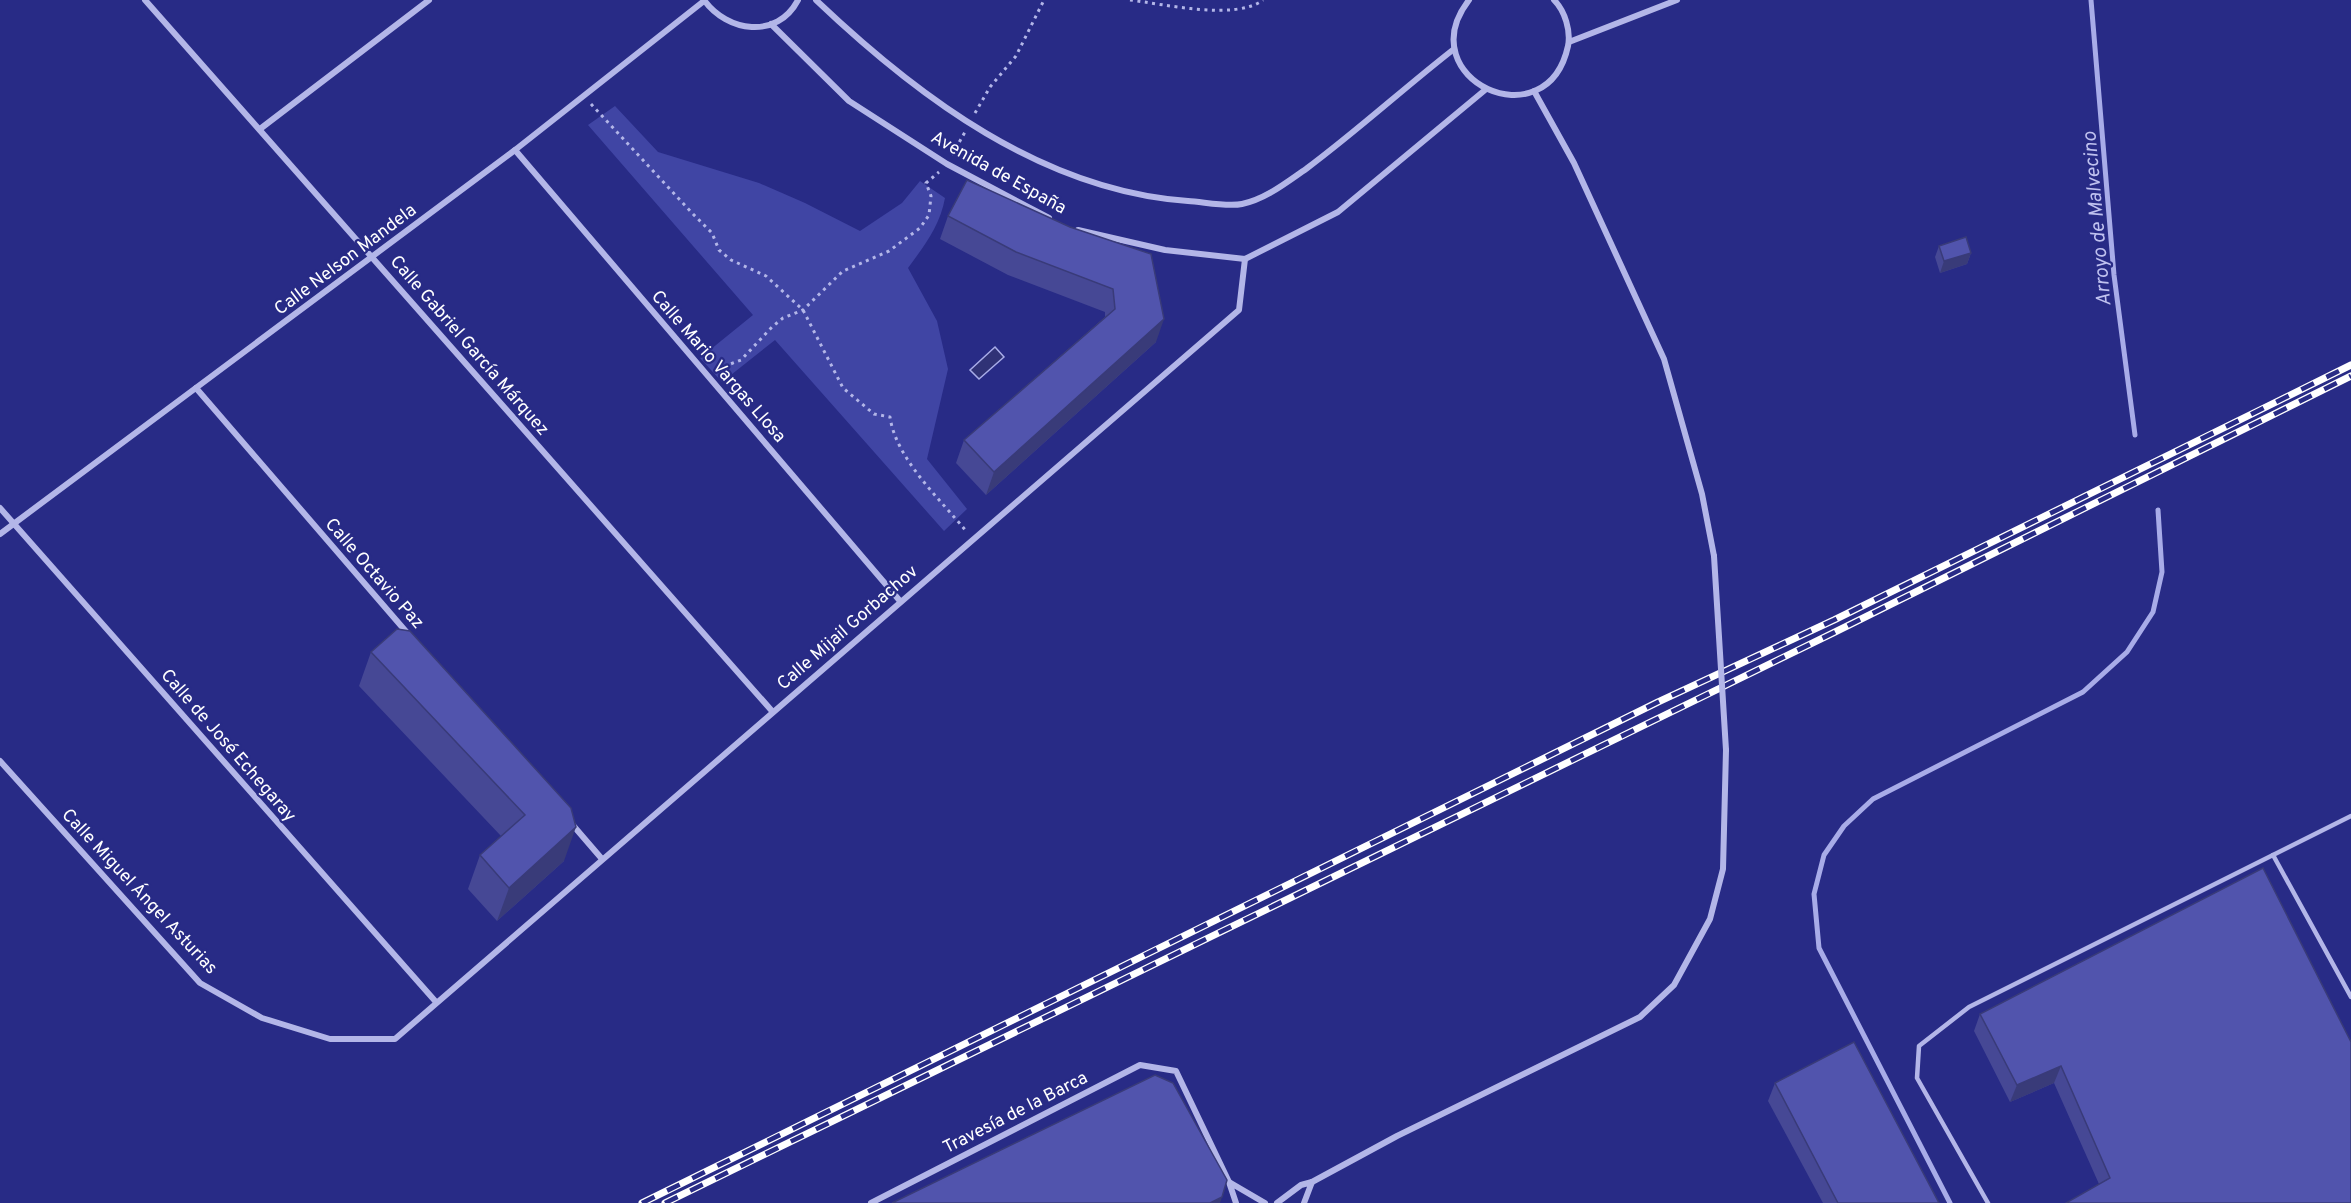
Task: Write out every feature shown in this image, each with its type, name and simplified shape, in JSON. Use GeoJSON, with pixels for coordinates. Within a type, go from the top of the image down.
{"type":"FeatureCollection","features":[{"type":"Feature","properties":{"kind":"street","name":"Calle Gabriel García Márquez"},"geometry":{"type":"LineString","coordinates":[[145,0],[772,711]]}},
{"type":"Feature","properties":{"kind":"street"},"geometry":{"type":"LineString","coordinates":[[260,129],[429,0]]}},
{"type":"Feature","properties":{"kind":"street"},"geometry":{"type":"LineString","coordinates":[[704,0],[713,13],[726,22],[756,28],[771,24],[786,16],[798,0]]}},
{"type":"Feature","properties":{"kind":"street","name":"Calle Nelson Mandela"},"geometry":{"type":"LineString","coordinates":[[0,534],[373,258],[515,150],[704,0]]}},
{"type":"Feature","properties":{"kind":"street","name":"Avenida de España"},"geometry":{"type":"LineString","coordinates":[[816,0],[858,40],[969,124],[1049,166],[1150,198],[1242,204],[1277,189],[1337,146],[1454,49]]}},
{"type":"Feature","properties":{"kind":"street"},"geometry":{"type":"LineString","coordinates":[[1469,0],[1460,11],[1454,30],[1454,49],[1460,66],[1471,80],[1485,90],[1503,96],[1522,95],[1534,91],[1555,76],[1565,60],[1569,42],[1564,15],[1558,1]]}},
{"type":"Feature","properties":{"kind":"street"},"geometry":{"type":"LineString","coordinates":[[1569,42],[1677,0]]}},
{"type":"Feature","properties":{"kind":"street","name":"Avenida de España"},"geometry":{"type":"LineString","coordinates":[[771,24],[849,101],[947,164],[1062,224]]}},
{"type":"Feature","properties":{"kind":"street"},"geometry":{"type":"LineString","coordinates":[[1245,259],[1338,212],[1485,90]]}},
{"type":"Feature","properties":{"kind":"street"},"geometry":{"type":"LineString","coordinates":[[1277,1203],[1301,1185],[1312,1182],[1407,1131],[1640,1017],[1674,985],[1710,919],[1723,869],[1726,750],[1714,556],[1702,494],[1664,359],[1574,163],[1534,91]]}},
{"type":"Feature","properties":{"kind":"street","name":"Calle Mario Vargas Llosa"},"geometry":{"type":"LineString","coordinates":[[515,150],[900,602]]}},
{"type":"Feature","properties":{"kind":"street","name":"Avenida de España"},"geometry":{"type":"LineString","coordinates":[[1072,229],[1165,250],[1245,259]]}},
{"type":"Feature","properties":{"kind":"street","name":"Calle Mijail Gorbachov"},"geometry":{"type":"LineString","coordinates":[[436,1002],[1239,310],[1245,259]]}},
{"type":"Feature","properties":{"kind":"street","name":"Calle Octavio Paz"},"geometry":{"type":"LineString","coordinates":[[196,388],[415,642]]}},
{"type":"Feature","properties":{"kind":"street","name":"Calle de José Echegaray"},"geometry":{"type":"LineString","coordinates":[[0,508],[436,1002]]}},
{"type":"Feature","properties":{"kind":"street","name":"Calle Miguel Ángel Asturias"},"geometry":{"type":"LineString","coordinates":[[0,760],[200,983],[262,1018],[330,1039],[395,1039],[436,1002]]}},
{"type":"Feature","properties":{"kind":"street"},"geometry":{"type":"LineString","coordinates":[[563,814],[603,859]]}},
{"type":"Feature","properties":{"kind":"street","name":"Travesía de la Barca"},"geometry":{"type":"LineString","coordinates":[[871,1203],[1140,1065],[1176,1071],[1229,1182]]}},
{"type":"Feature","properties":{"kind":"street"},"geometry":{"type":"LineString","coordinates":[[1229,1182],[1236,1203]]}},
{"type":"Feature","properties":{"kind":"street"},"geometry":{"type":"LineString","coordinates":[[1229,1182],[1265,1203]]}},
{"type":"Feature","properties":{"kind":"street"},"geometry":{"type":"LineString","coordinates":[[1304,1203],[1312,1182]]}},
{"type":"Feature","properties":{"kind":"lane"},"geometry":{"type":"LineString","coordinates":[[1988,1203],[1917,1078],[1919,1046],[1969,1006],[2351,816]]}},
{"type":"Feature","properties":{"kind":"lane"},"geometry":{"type":"LineString","coordinates":[[2272,855],[2351,998]]}},
{"type":"Feature","properties":{"kind":"path"},"geometry":{"type":"LineString","coordinates":[[707,376],[722,366],[741,360],[783,318],[803,310],[843,271],[889,251],[920,228],[929,215],[931,196],[926,183],[947,164],[990,87],[1016,56],[1044,0]]}},
{"type":"Feature","properties":{"kind":"path"},"geometry":{"type":"LineString","coordinates":[[1130,0],[1221,11],[1257,5],[1263,0]]}},
{"type":"Feature","properties":{"kind":"path"},"geometry":{"type":"LineString","coordinates":[[584,96],[693,214],[705,223],[712,232],[719,250],[731,260],[766,276],[803,310],[843,388],[874,414],[890,417],[893,435],[905,456],[972,540]]}},
{"type":"Feature","properties":{"kind":"shaded area"},"geometry":{"type":"Polygon","coordinates":[[[615,106],[658,152],[759,183],[860,231],[902,203],[920,181],[945,198],[935,227],[908,268],[937,321],[948,369],[927,459],[967,509],[944,531],[775,340],[722,382],[700,358],[753,315],[588,125],[615,106]]]}},
{"type":"Feature","properties":{"kind":"shaded area"},"geometry":{"type":"Polygon","coordinates":[[[995,347],[1004,357],[979,379],[970,370],[995,347]]]}},
{"type":"Feature","properties":{"kind":"building"},"geometry":{"type":"Polygon","coordinates":[[[967,180],[1070,227],[1151,254],[1164,319],[994,472],[964,440],[1115,309],[1113,289],[1016,252],[948,216],[967,180]]]}},
{"type":"Feature","properties":{"kind":"building"},"geometry":{"type":"Polygon","coordinates":[[[1966,237],[1971,253],[1944,261],[1939,246],[1966,237]]]}},
{"type":"Feature","properties":{"kind":"building"},"geometry":{"type":"Polygon","coordinates":[[[397,629],[410,631],[571,808],[576,827],[509,888],[480,855],[525,815],[371,652],[397,629]]]}},
{"type":"Feature","properties":{"kind":"building"},"geometry":{"type":"Polygon","coordinates":[[[2263,868],[2351,1042],[2351,1203],[2066,1203],[2110,1178],[2061,1066],[2017,1085],[1980,1014],[2263,868]]]}},
{"type":"Feature","properties":{"kind":"building"},"geometry":{"type":"Polygon","coordinates":[[[1854,1042],[1939,1203],[1838,1203],[1775,1083],[1854,1042]]]}},
{"type":"Feature","properties":{"kind":"building"},"geometry":{"type":"Polygon","coordinates":[[[1155,1075],[1173,1083],[1227,1180],[1222,1197],[1210,1203],[892,1203],[1155,1075]]]}},
{"type":"Feature","properties":{"kind":"waterway","name":"Arroyo de Malvecino"},"geometry":{"type":"LineString","coordinates":[[2091,0],[2114,275],[2135,435]]}},
{"type":"Feature","properties":{"kind":"waterway"},"geometry":{"type":"LineString","coordinates":[[1950,1203],[1819,948],[1814,894],[1824,855],[1844,826],[1873,799],[2083,692],[2127,652],[2153,612],[2162,572],[2158,510]]}},
{"type":"Feature","properties":{"kind":"railway"},"geometry":{"type":"LineString","coordinates":[[642,1203],[1658,702],[1834,620],[2351,365]]}},
{"type":"Feature","properties":{"kind":"railway"},"geometry":{"type":"LineString","coordinates":[[665,1203],[1833,633],[2351,376]]}}]}
